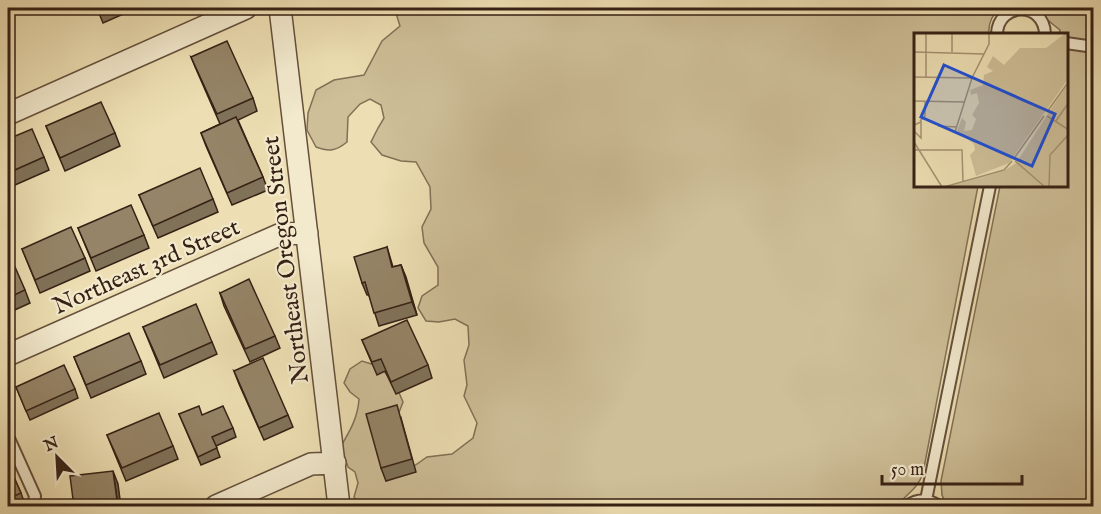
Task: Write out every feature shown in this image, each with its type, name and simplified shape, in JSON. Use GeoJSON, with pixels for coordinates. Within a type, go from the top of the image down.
{"type":"FeatureCollection","features":[{"type":"Feature","properties":{"kind":"street"},"geometry":{"type":"LineString","coordinates":[[8,114],[246,8]]}},
{"type":"Feature","properties":{"kind":"street","name":"Northeast Oregon Street"},"geometry":{"type":"LineString","coordinates":[[280,8],[339,507]]}},
{"type":"Feature","properties":{"kind":"street","name":"Northeast 3rd Street"},"geometry":{"type":"LineString","coordinates":[[8,355],[281,234],[307,233]]}},
{"type":"Feature","properties":{"kind":"street"},"geometry":{"type":"LineString","coordinates":[[216,507],[310,464],[335,463]]}},
{"type":"Feature","properties":{"kind":"lane"},"geometry":{"type":"LineString","coordinates":[[997,33],[1000,21],[1018,9],[1026,9],[1039,17],[1045,33]]}},
{"type":"Feature","properties":{"kind":"lane"},"geometry":{"type":"LineString","coordinates":[[1068,43],[1094,47]]}},
{"type":"Feature","properties":{"kind":"lane"},"geometry":{"type":"LineString","coordinates":[[926,500],[990,188]]}},
{"type":"Feature","properties":{"kind":"lane"},"geometry":{"type":"LineString","coordinates":[[8,436],[35,496],[33,507]]}},
{"type":"Feature","properties":{"kind":"lane"},"geometry":{"type":"LineString","coordinates":[[907,507],[919,500],[933,502],[939,507]]}},
{"type":"Feature","properties":{"kind":"shaded area"},"geometry":{"type":"Polygon","coordinates":[[[391,8],[1000,8],[991,20],[989,33],[914,33],[914,188],[978,188],[923,473],[915,487],[897,506],[360,506],[354,497],[358,483],[355,472],[348,467],[341,446],[353,424],[359,399],[344,383],[350,369],[362,361],[381,367],[397,388],[403,402],[398,415],[407,471],[427,457],[452,454],[473,438],[477,423],[464,396],[467,385],[464,360],[469,345],[468,326],[455,319],[439,322],[426,321],[418,308],[422,296],[438,285],[438,267],[424,243],[422,227],[431,209],[430,187],[416,162],[401,161],[382,155],[371,142],[384,118],[381,105],[370,99],[360,104],[348,117],[347,142],[339,147],[325,150],[316,147],[307,130],[308,113],[316,90],[334,80],[364,75],[382,41],[400,26],[395,10],[391,8]]]}},
{"type":"Feature","properties":{"kind":"shaded area"},"geometry":{"type":"Polygon","coordinates":[[[1039,8],[1093,8],[1093,506],[947,506],[942,495],[941,481],[1000,188],[1068,188],[1068,33],[1059,33],[1060,30],[1045,18],[1039,8]]]}},
{"type":"Feature","properties":{"kind":"building"},"geometry":{"type":"Polygon","coordinates":[[[227,41],[253,98],[217,114],[191,57],[227,41]]]}},
{"type":"Feature","properties":{"kind":"building"},"geometry":{"type":"Polygon","coordinates":[[[101,102],[115,133],[60,158],[46,126],[101,102]]]}},
{"type":"Feature","properties":{"kind":"building"},"geometry":{"type":"Polygon","coordinates":[[[236,117],[263,177],[227,193],[201,133],[236,117]]]}},
{"type":"Feature","properties":{"kind":"building"},"geometry":{"type":"Polygon","coordinates":[[[32,129],[44,157],[8,173],[8,139],[32,129]]]}},
{"type":"Feature","properties":{"kind":"building"},"geometry":{"type":"Polygon","coordinates":[[[200,168],[213,199],[153,226],[139,195],[200,168]]]}},
{"type":"Feature","properties":{"kind":"building"},"geometry":{"type":"Polygon","coordinates":[[[131,205],[144,235],[91,258],[78,228],[131,205]]]}},
{"type":"Feature","properties":{"kind":"building"},"geometry":{"type":"Polygon","coordinates":[[[71,227],[85,258],[35,280],[22,249],[71,227]]]}},
{"type":"Feature","properties":{"kind":"building"},"geometry":{"type":"Polygon","coordinates":[[[387,247],[392,267],[401,265],[412,302],[374,313],[365,282],[362,283],[354,257],[387,247]]]}},
{"type":"Feature","properties":{"kind":"building"},"geometry":{"type":"Polygon","coordinates":[[[12,260],[25,290],[8,298],[8,262],[12,260]]]}},
{"type":"Feature","properties":{"kind":"building"},"geometry":{"type":"Polygon","coordinates":[[[249,279],[275,336],[245,349],[220,293],[249,279]]]}},
{"type":"Feature","properties":{"kind":"building"},"geometry":{"type":"Polygon","coordinates":[[[196,304],[212,342],[160,365],[143,327],[196,304]]]}},
{"type":"Feature","properties":{"kind":"building"},"geometry":{"type":"Polygon","coordinates":[[[407,320],[428,365],[391,382],[381,359],[372,362],[362,340],[407,320]]]}},
{"type":"Feature","properties":{"kind":"building"},"geometry":{"type":"Polygon","coordinates":[[[129,333],[141,361],[86,385],[74,357],[129,333]]]}},
{"type":"Feature","properties":{"kind":"building"},"geometry":{"type":"Polygon","coordinates":[[[263,358],[288,415],[259,428],[234,371],[263,358]]]}},
{"type":"Feature","properties":{"kind":"building"},"geometry":{"type":"Polygon","coordinates":[[[64,365],[75,389],[26,411],[16,387],[64,365]]]}},
{"type":"Feature","properties":{"kind":"building"},"geometry":{"type":"Polygon","coordinates":[[[397,405],[412,459],[381,468],[366,414],[397,405]]]}},
{"type":"Feature","properties":{"kind":"building"},"geometry":{"type":"Polygon","coordinates":[[[199,406],[202,415],[223,406],[233,428],[212,437],[217,448],[198,457],[179,414],[199,406]]]}},
{"type":"Feature","properties":{"kind":"building"},"geometry":{"type":"Polygon","coordinates":[[[159,413],[173,446],[122,468],[107,435],[159,413]]]}},
{"type":"Feature","properties":{"kind":"building"},"geometry":{"type":"Polygon","coordinates":[[[8,464],[21,493],[8,499],[8,464]]]}},
{"type":"Feature","properties":{"kind":"building"},"geometry":{"type":"Polygon","coordinates":[[[113,471],[118,507],[74,507],[70,476],[113,471]]]}}]}
